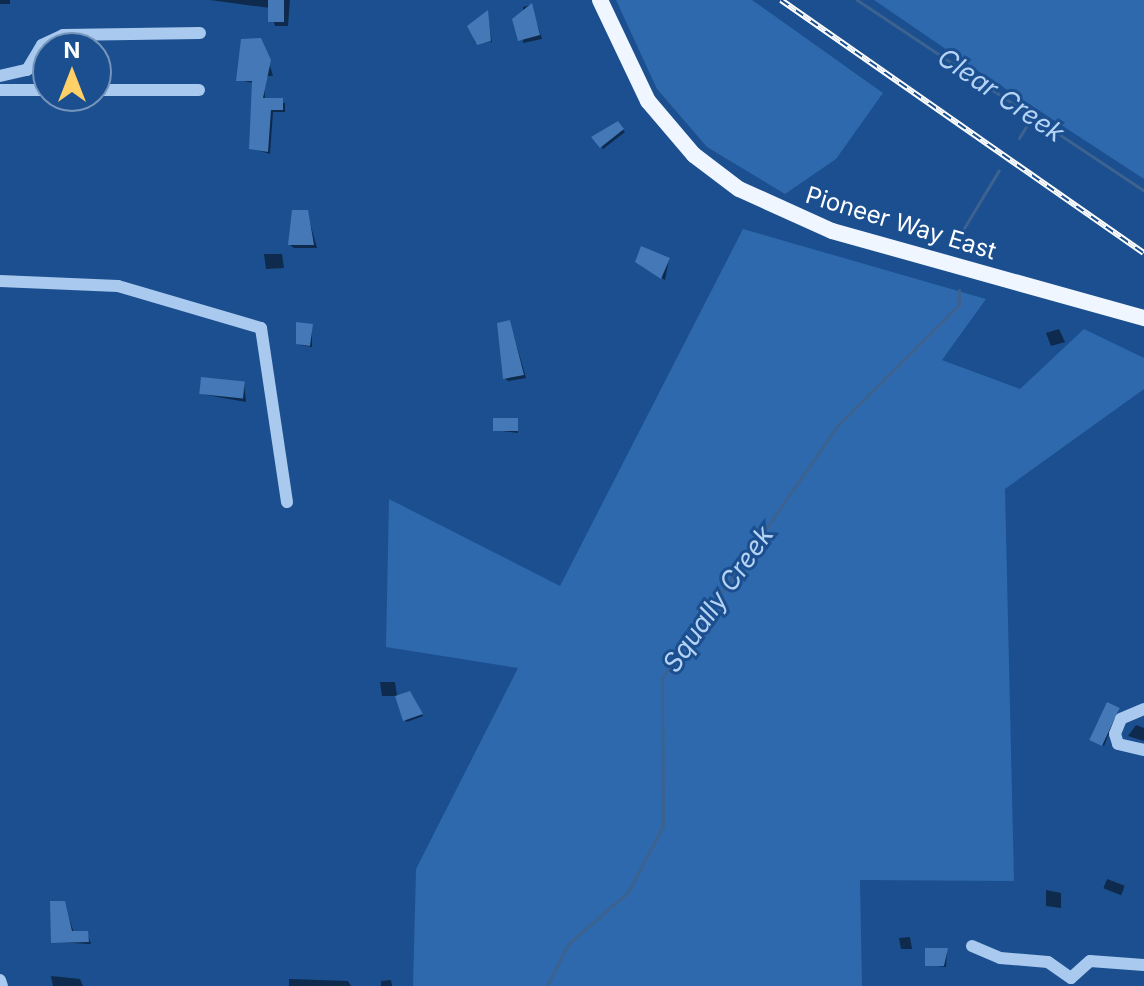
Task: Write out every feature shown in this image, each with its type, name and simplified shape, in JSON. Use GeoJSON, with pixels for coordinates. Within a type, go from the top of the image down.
{"type":"FeatureCollection","features":[{"type":"Feature","properties":{"kind":"main road","name":"Pioneer Way East"},"geometry":{"type":"LineString","coordinates":[[600,0],[648,101],[694,155],[739,189],[832,231],[1144,318]]}},
{"type":"Feature","properties":{"kind":"street"},"geometry":{"type":"LineString","coordinates":[[0,76],[27,70],[42,45],[63,35],[200,33]]}},
{"type":"Feature","properties":{"kind":"street"},"geometry":{"type":"LineString","coordinates":[[0,90],[32,90]]}},
{"type":"Feature","properties":{"kind":"street"},"geometry":{"type":"LineString","coordinates":[[112,90],[199,90]]}},
{"type":"Feature","properties":{"kind":"street"},"geometry":{"type":"LineString","coordinates":[[0,281],[118,286],[261,328],[287,502]]}},
{"type":"Feature","properties":{"kind":"street"},"geometry":{"type":"LineString","coordinates":[[1144,709],[1121,719],[1115,734],[1118,744],[1144,750]]}},
{"type":"Feature","properties":{"kind":"street"},"geometry":{"type":"LineString","coordinates":[[972,946],[1000,958],[1048,962],[1071,982],[1097,960],[1144,965]]}},
{"type":"Feature","properties":{"kind":"street"},"geometry":{"type":"LineString","coordinates":[[0,980],[2,986]]}},
{"type":"Feature","properties":{"kind":"shaded area"},"geometry":{"type":"Polygon","coordinates":[[[616,0],[752,0],[883,93],[836,159],[785,194],[707,147],[657,89],[616,0]]]}},
{"type":"Feature","properties":{"kind":"shaded area"},"geometry":{"type":"Polygon","coordinates":[[[874,0],[1144,0],[1144,179],[969,65],[874,0]]]}},
{"type":"Feature","properties":{"kind":"shaded area"},"geometry":{"type":"Polygon","coordinates":[[[743,229],[986,299],[942,360],[1020,389],[1084,329],[1144,358],[1144,389],[1005,489],[1014,881],[860,880],[862,986],[413,986],[416,869],[518,668],[386,647],[389,499],[560,586],[743,229]]]}},
{"type":"Feature","properties":{"kind":"building"},"geometry":{"type":"Polygon","coordinates":[[[268,0],[284,0],[284,22],[268,22],[268,0]]]}},
{"type":"Feature","properties":{"kind":"building"},"geometry":{"type":"Polygon","coordinates":[[[532,3],[540,35],[518,41],[512,19],[532,3]]]}},
{"type":"Feature","properties":{"kind":"building"},"geometry":{"type":"Polygon","coordinates":[[[488,10],[491,41],[477,45],[467,26],[488,10]]]}},
{"type":"Feature","properties":{"kind":"building"},"geometry":{"type":"Polygon","coordinates":[[[261,38],[271,60],[263,98],[283,98],[283,110],[271,110],[268,152],[249,149],[252,81],[236,81],[241,39],[261,38]]]}},
{"type":"Feature","properties":{"kind":"building"},"geometry":{"type":"Polygon","coordinates":[[[618,121],[624,129],[600,148],[591,137],[618,121]]]}},
{"type":"Feature","properties":{"kind":"building"},"geometry":{"type":"Polygon","coordinates":[[[292,210],[308,210],[314,245],[288,245],[292,210]]]}},
{"type":"Feature","properties":{"kind":"building"},"geometry":{"type":"Polygon","coordinates":[[[641,246],[670,258],[661,279],[635,262],[641,246]]]}},
{"type":"Feature","properties":{"kind":"building"},"geometry":{"type":"Polygon","coordinates":[[[510,320],[524,375],[503,379],[497,323],[510,320]]]}},
{"type":"Feature","properties":{"kind":"building"},"geometry":{"type":"Polygon","coordinates":[[[296,322],[313,324],[310,346],[296,344],[296,322]]]}},
{"type":"Feature","properties":{"kind":"building"},"geometry":{"type":"Polygon","coordinates":[[[201,377],[245,382],[243,399],[199,394],[201,377]]]}},
{"type":"Feature","properties":{"kind":"building"},"geometry":{"type":"Polygon","coordinates":[[[493,418],[518,418],[518,431],[493,431],[493,418]]]}},
{"type":"Feature","properties":{"kind":"building"},"geometry":{"type":"Polygon","coordinates":[[[410,691],[423,714],[403,721],[395,696],[410,691]]]}},
{"type":"Feature","properties":{"kind":"building"},"geometry":{"type":"Polygon","coordinates":[[[1107,702],[1120,708],[1102,746],[1089,740],[1107,702]]]}},
{"type":"Feature","properties":{"kind":"building"},"geometry":{"type":"Polygon","coordinates":[[[50,901],[65,901],[72,931],[88,931],[89,942],[51,943],[50,901]]]}},
{"type":"Feature","properties":{"kind":"building"},"geometry":{"type":"Polygon","coordinates":[[[925,948],[948,948],[944,966],[925,966],[925,948]]]}},
{"type":"Feature","properties":{"kind":"waterway","name":"Clear Creek"},"geometry":{"type":"LineString","coordinates":[[857,0],[1144,191]]}},
{"type":"Feature","properties":{"kind":"waterway","name":"Squally Creek"},"geometry":{"type":"LineString","coordinates":[[1019,138],[1032,117]]}},
{"type":"Feature","properties":{"kind":"waterway","name":"Squally Creek"},"geometry":{"type":"LineString","coordinates":[[958,238],[999,170]]}},
{"type":"Feature","properties":{"kind":"waterway","name":"Squally Creek"},"geometry":{"type":"LineString","coordinates":[[547,986],[568,944],[628,892],[663,826],[662,678],[838,425],[959,305],[959,290]]}},
{"type":"Feature","properties":{"kind":"railway"},"geometry":{"type":"LineString","coordinates":[[781,0],[1144,253]]}}]}
